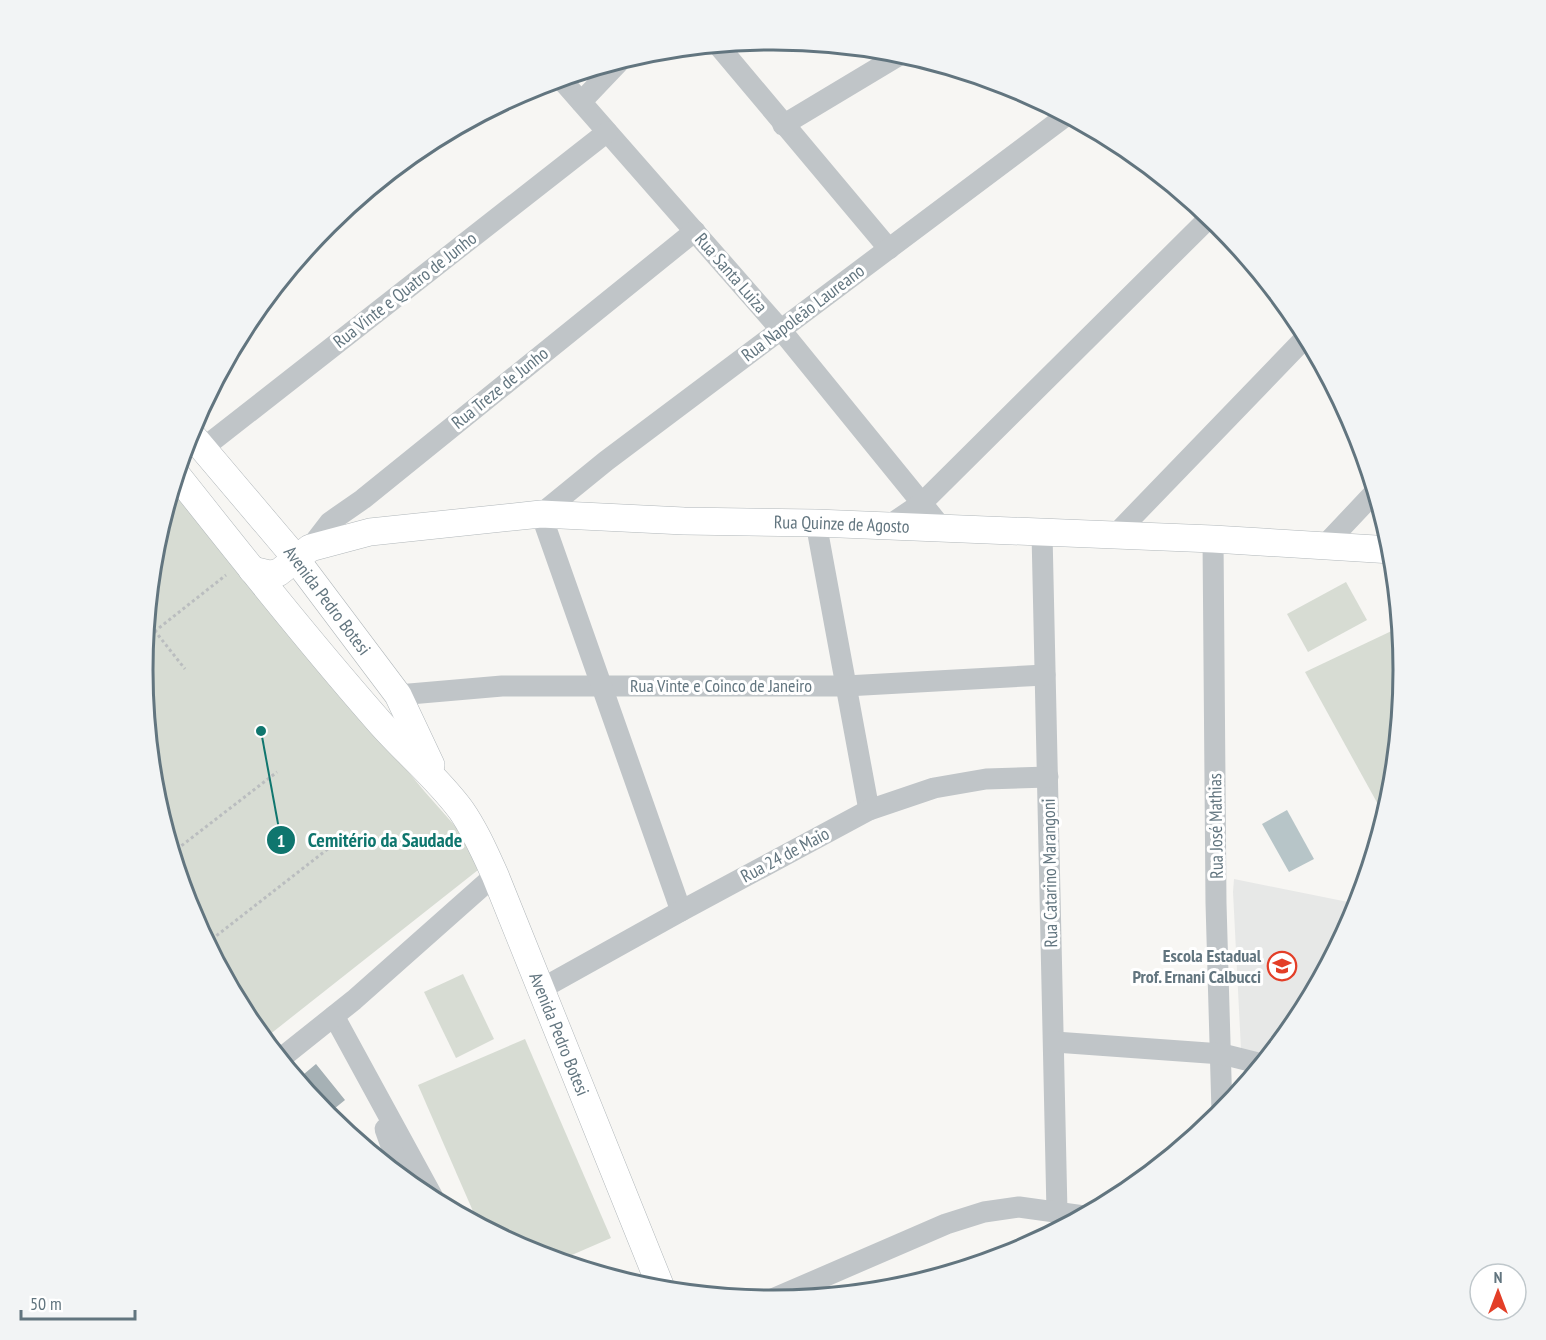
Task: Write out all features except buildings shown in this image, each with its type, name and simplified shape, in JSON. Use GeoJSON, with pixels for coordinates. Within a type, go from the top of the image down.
{"type":"FeatureCollection","features":[{"type":"Feature","properties":{"kind":"main road","name":"Avenida Pedro Botesi"},"geometry":{"type":"LineString","coordinates":[[197,441],[303,554],[398,695],[440,785]]}},
{"type":"Feature","properties":{"kind":"main road","name":"Avenida Pedro Botesi"},"geometry":{"type":"LineString","coordinates":[[182,483],[239,573],[440,785],[461,811],[481,844],[658,1280]]}},
{"type":"Feature","properties":{"kind":"main road","name":"Rua Quinze de Agosto"},"geometry":{"type":"LineString","coordinates":[[239,573],[278,573],[303,554],[370,532],[541,514],[1213,539],[1382,549]]}},
{"type":"Feature","properties":{"kind":"street"},"geometry":{"type":"LineString","coordinates":[[723,52],[889,249]]}},
{"type":"Feature","properties":{"kind":"street"},"geometry":{"type":"LineString","coordinates":[[783,125],[891,60]]}},
{"type":"Feature","properties":{"kind":"street"},"geometry":{"type":"LineString","coordinates":[[581,102],[610,72]]}},
{"type":"Feature","properties":{"kind":"street","name":"Rua Santa Luiza"},"geometry":{"type":"LineString","coordinates":[[566,85],[781,330],[942,528]]}},
{"type":"Feature","properties":{"kind":"street","name":"Rua Napoleão Laureano"},"geometry":{"type":"LineString","coordinates":[[541,514],[606,461],[1060,120]]}},
{"type":"Feature","properties":{"kind":"street","name":"Rua Vinte e Quatro de Junho"},"geometry":{"type":"LineString","coordinates":[[198,439],[607,132]]}},
{"type":"Feature","properties":{"kind":"street"},"geometry":{"type":"LineString","coordinates":[[888,526],[922,502],[1204,223]]}},
{"type":"Feature","properties":{"kind":"street","name":"Rua Treze de Junho"},"geometry":{"type":"LineString","coordinates":[[303,554],[330,522],[363,499],[695,231]]}},
{"type":"Feature","properties":{"kind":"street"},"geometry":{"type":"LineString","coordinates":[[1115,535],[1300,343]]}},
{"type":"Feature","properties":{"kind":"street"},"geometry":{"type":"LineString","coordinates":[[1325,545],[1369,498]]}},
{"type":"Feature","properties":{"kind":"street"},"geometry":{"type":"LineString","coordinates":[[363,499],[366,524],[370,532]]}},
{"type":"Feature","properties":{"kind":"street"},"geometry":{"type":"LineString","coordinates":[[541,514],[681,911]]}},
{"type":"Feature","properties":{"kind":"street"},"geometry":{"type":"LineString","coordinates":[[816,523],[869,810]]}},
{"type":"Feature","properties":{"kind":"street","name":"Rua Catarino Marangoni"},"geometry":{"type":"LineString","coordinates":[[1042,533],[1057,1212]]}},
{"type":"Feature","properties":{"kind":"street","name":"Rua José Mathias"},"geometry":{"type":"LineString","coordinates":[[1213,539],[1216,903],[1222,1098]]}},
{"type":"Feature","properties":{"kind":"street","name":"Rua Vinte e Coinco de Janeiro"},"geometry":{"type":"LineString","coordinates":[[398,695],[502,686],[846,686],[1045,675]]}},
{"type":"Feature","properties":{"kind":"street","name":"Rua 24 de Maio"},"geometry":{"type":"LineString","coordinates":[[541,989],[869,810],[934,788],[986,779],[1048,777]]}},
{"type":"Feature","properties":{"kind":"street"},"geometry":{"type":"LineString","coordinates":[[286,1054],[328,1021],[495,875]]}},
{"type":"Feature","properties":{"kind":"street"},"geometry":{"type":"LineString","coordinates":[[328,1021],[386,1131],[395,1162]]}},
{"type":"Feature","properties":{"kind":"street"},"geometry":{"type":"LineString","coordinates":[[328,1021],[425,1184]]}},
{"type":"Feature","properties":{"kind":"street"},"geometry":{"type":"LineString","coordinates":[[1054,1042],[1222,1054],[1254,1062]]}},
{"type":"Feature","properties":{"kind":"street"},"geometry":{"type":"LineString","coordinates":[[793,1290],[946,1224],[984,1212],[1019,1207],[1070,1214]]}},
{"type":"Feature","properties":{"kind":"path"},"geometry":{"type":"LineString","coordinates":[[186,669],[155,631],[239,573]]}},
{"type":"Feature","properties":{"kind":"path"},"geometry":{"type":"LineString","coordinates":[[179,848],[277,772]]}},
{"type":"Feature","properties":{"kind":"path"},"geometry":{"type":"LineString","coordinates":[[213,938],[347,834]]}},
{"type":"Feature","properties":{"kind":"shaded area"},"geometry":{"type":"Polygon","coordinates":[[[179,493],[425,792],[471,844],[478,870],[271,1034],[257,1015],[216,944],[185,869],[164,791],[154,711],[152,670],[154,629],[164,549],[179,493]]]}},
{"type":"Feature","properties":{"kind":"shaded area"},"geometry":{"type":"Polygon","coordinates":[[[1346,582],[1367,620],[1308,652],[1287,614],[1346,582]]]}},
{"type":"Feature","properties":{"kind":"shaded area"},"geometry":{"type":"Polygon","coordinates":[[[1392,631],[1394,670],[1392,711],[1378,805],[1305,672],[1392,631]]]}},
{"type":"Feature","properties":{"kind":"shaded area"},"geometry":{"type":"Polygon","coordinates":[[[1287,810],[1314,859],[1289,872],[1262,824],[1287,810]]]}},
{"type":"Feature","properties":{"kind":"shaded area","name":"Escola Estadual Prof. Ernani Calbucci"},"geometry":{"type":"Polygon","coordinates":[[[1234,879],[1348,902],[1330,944],[1310,980],[1289,1015],[1261,1053],[1241,1049],[1234,879]]]}},
{"type":"Feature","properties":{"kind":"shaded area"},"geometry":{"type":"Polygon","coordinates":[[[463,974],[494,1039],[456,1058],[424,992],[463,974]]]}},
{"type":"Feature","properties":{"kind":"shaded area"},"geometry":{"type":"Polygon","coordinates":[[[525,1039],[611,1238],[569,1256],[499,1227],[474,1213],[418,1085],[525,1039]]]}},
{"type":"Feature","properties":{"kind":"place","name":"Cemitério da Saudade"},"geometry":{"type":"Point","coordinates":[261,731]}},
{"type":"Feature","properties":{"kind":"place","name":"Escola Estadual Prof. Ernani Calbucci"},"geometry":{"type":"Point","coordinates":[1282,966]}}]}
